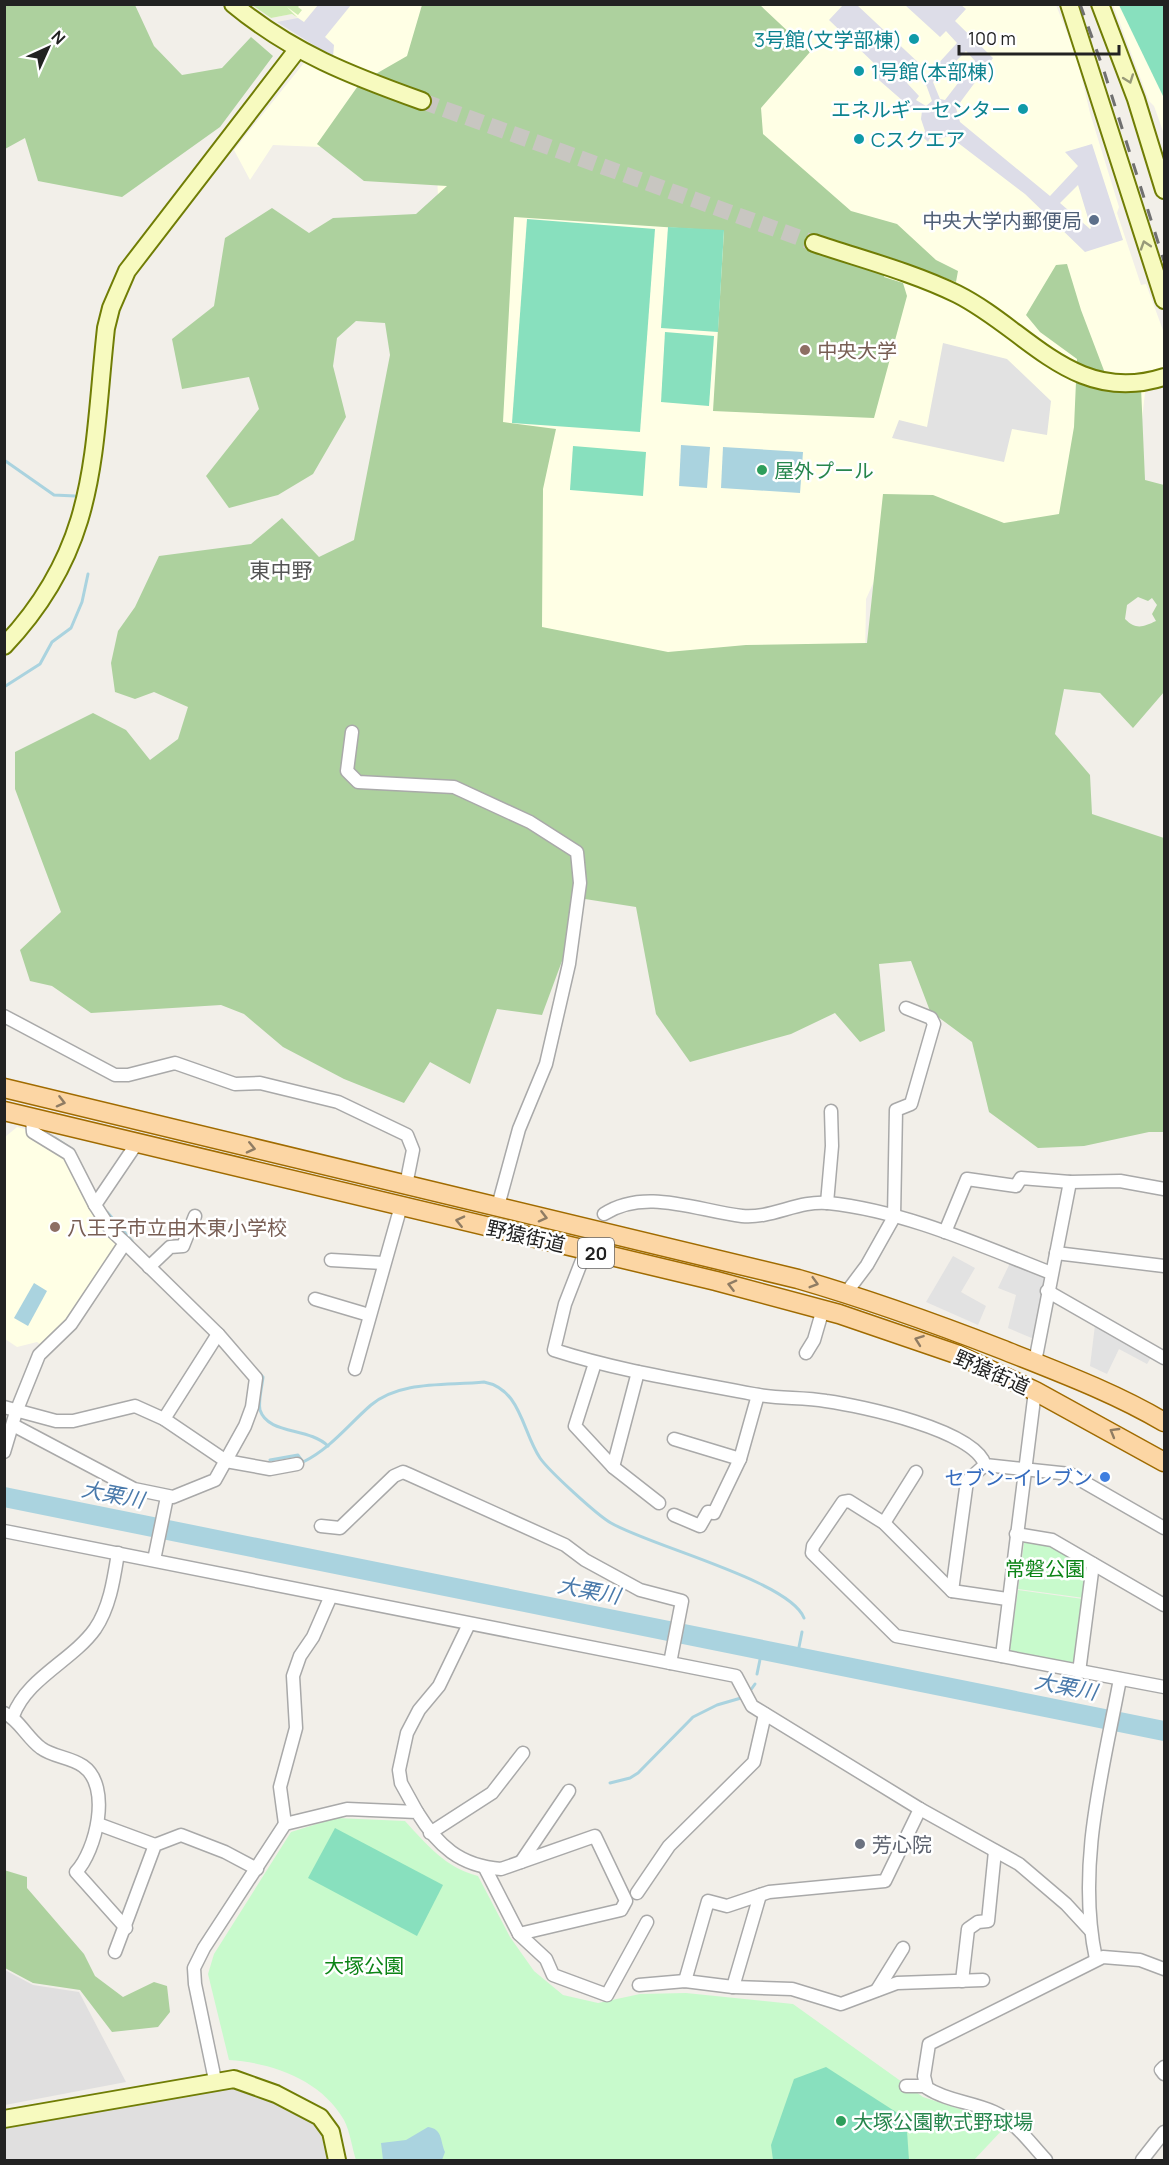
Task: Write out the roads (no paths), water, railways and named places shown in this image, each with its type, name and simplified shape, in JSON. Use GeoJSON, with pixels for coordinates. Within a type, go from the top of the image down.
{"type":"FeatureCollection","features":[{"type":"Feature","properties":{"kind":"main road","name":"野猿街道"},"geometry":{"type":"LineString","coordinates":[[4,1088],[498,1206],[599,1222],[787,1276],[915,1315],[1035,1362],[1164,1422]]}},
{"type":"Feature","properties":{"kind":"main road","name":"野猿街道"},"geometry":{"type":"LineString","coordinates":[[4,1111],[831,1311],[956,1354],[1035,1391],[1164,1462]]}},
{"type":"Feature","properties":{"kind":"main road"},"geometry":{"type":"LineString","coordinates":[[367,1176],[378,1186],[378,1195],[371,1199]]}},
{"type":"Feature","properties":{"kind":"main road"},"geometry":{"type":"LineString","coordinates":[[401,1206],[406,1185]]}},
{"type":"Feature","properties":{"kind":"main road"},"geometry":{"type":"LineString","coordinates":[[586,1250],[599,1222]]}},
{"type":"Feature","properties":{"kind":"main road"},"geometry":{"type":"LineString","coordinates":[[831,1311],[846,1293]]}},
{"type":"Feature","properties":{"kind":"street"},"geometry":{"type":"LineString","coordinates":[[233,4],[297,50],[344,73],[422,101]]}},
{"type":"Feature","properties":{"kind":"street"},"geometry":{"type":"LineString","coordinates":[[1069,4],[1164,300]]}},
{"type":"Feature","properties":{"kind":"street"},"geometry":{"type":"LineString","coordinates":[[1100,4],[1136,99],[1164,190]]}},
{"type":"Feature","properties":{"kind":"street"},"geometry":{"type":"LineString","coordinates":[[4,646],[50,589],[81,522],[90,482],[106,328],[123,280],[139,254],[297,50]]}},
{"type":"Feature","properties":{"kind":"street"},"geometry":{"type":"LineString","coordinates":[[814,243],[953,292],[989,312],[1045,357],[1086,376],[1128,383],[1164,377]]}},
{"type":"Feature","properties":{"kind":"street"},"geometry":{"type":"LineString","coordinates":[[352,732],[347,771],[358,782],[454,787],[530,822],[577,852],[580,883],[569,964],[546,1064],[519,1129],[498,1206]]}},
{"type":"Feature","properties":{"kind":"street"},"geometry":{"type":"LineString","coordinates":[[846,1293],[867,1265],[894,1217],[896,1110],[911,1104],[934,1024],[931,1018],[906,1008]]}},
{"type":"Feature","properties":{"kind":"street"},"geometry":{"type":"LineString","coordinates":[[4,1016],[115,1075],[128,1075],[175,1063],[235,1084],[260,1083],[338,1102],[407,1135],[413,1150],[406,1185]]}},
{"type":"Feature","properties":{"kind":"street"},"geometry":{"type":"LineString","coordinates":[[827,1203],[832,1146],[831,1111]]}},
{"type":"Feature","properties":{"kind":"street"},"geometry":{"type":"LineString","coordinates":[[13,1425],[134,1490],[166,1499],[215,1480],[245,1426],[258,1382],[218,1334],[111,1230],[95,1205],[69,1154],[33,1132],[32,1118]]}},
{"type":"Feature","properties":{"kind":"street"},"geometry":{"type":"LineString","coordinates":[[95,1205],[137,1143]]}},
{"type":"Feature","properties":{"kind":"street"},"geometry":{"type":"LineString","coordinates":[[945,1232],[967,1179],[1016,1185],[1021,1178],[1070,1182],[1120,1181],[1164,1189]]}},
{"type":"Feature","properties":{"kind":"street"},"geometry":{"type":"LineString","coordinates":[[1035,1362],[1070,1182]]}},
{"type":"Feature","properties":{"kind":"street"},"geometry":{"type":"LineString","coordinates":[[599,1222],[611,1209],[641,1201],[662,1201],[745,1216],[760,1216],[811,1204],[827,1203],[894,1217],[945,1232],[1051,1273]]}},
{"type":"Feature","properties":{"kind":"street"},"geometry":{"type":"LineString","coordinates":[[355,1369],[383,1263],[401,1206]]}},
{"type":"Feature","properties":{"kind":"street"},"geometry":{"type":"LineString","coordinates":[[149,1267],[170,1247],[183,1246],[195,1216]]}},
{"type":"Feature","properties":{"kind":"street"},"geometry":{"type":"LineString","coordinates":[[4,1452],[13,1425],[10,1409],[39,1355],[71,1324],[125,1243]]}},
{"type":"Feature","properties":{"kind":"street"},"geometry":{"type":"LineString","coordinates":[[586,1250],[565,1304],[554,1350],[595,1363],[638,1372],[758,1395],[827,1401],[934,1427],[964,1440],[979,1452],[986,1465]]}},
{"type":"Feature","properties":{"kind":"street"},"geometry":{"type":"LineString","coordinates":[[1056,1253],[1164,1266]]}},
{"type":"Feature","properties":{"kind":"street"},"geometry":{"type":"LineString","coordinates":[[331,1260],[383,1263]]}},
{"type":"Feature","properties":{"kind":"street"},"geometry":{"type":"LineString","coordinates":[[1047,1291],[1164,1358]]}},
{"type":"Feature","properties":{"kind":"street"},"geometry":{"type":"LineString","coordinates":[[315,1299],[369,1315]]}},
{"type":"Feature","properties":{"kind":"street"},"geometry":{"type":"LineString","coordinates":[[806,1353],[831,1311]]}},
{"type":"Feature","properties":{"kind":"street"},"geometry":{"type":"LineString","coordinates":[[164,1419],[218,1334]]}},
{"type":"Feature","properties":{"kind":"street"},"geometry":{"type":"LineString","coordinates":[[595,1363],[575,1425],[614,1467],[659,1503]]}},
{"type":"Feature","properties":{"kind":"street"},"geometry":{"type":"LineString","coordinates":[[614,1467],[638,1372]]}},
{"type":"Feature","properties":{"kind":"street"},"geometry":{"type":"LineString","coordinates":[[1002,1656],[1007,1599],[1035,1391]]}},
{"type":"Feature","properties":{"kind":"street"},"geometry":{"type":"LineString","coordinates":[[674,1515],[700,1526],[708,1512],[714,1513],[740,1459],[758,1395]]}},
{"type":"Feature","properties":{"kind":"street"},"geometry":{"type":"LineString","coordinates":[[10,1409],[56,1421],[73,1421],[135,1406],[164,1419],[226,1461],[270,1468],[297,1464]]}},
{"type":"Feature","properties":{"kind":"street"},"geometry":{"type":"LineString","coordinates":[[674,1439],[740,1459]]}},
{"type":"Feature","properties":{"kind":"street"},"geometry":{"type":"LineString","coordinates":[[952,1592],[967,1482],[986,1465],[1070,1474],[1164,1528]]}},
{"type":"Feature","properties":{"kind":"street"},"geometry":{"type":"LineString","coordinates":[[321,1526],[340,1528],[387,1482],[403,1472],[551,1538],[640,1590],[682,1601],[670,1662]]}},
{"type":"Feature","properties":{"kind":"street"},"geometry":{"type":"LineString","coordinates":[[884,1523],[916,1472]]}},
{"type":"Feature","properties":{"kind":"street"},"geometry":{"type":"LineString","coordinates":[[154,1558],[166,1499]]}},
{"type":"Feature","properties":{"kind":"street"},"geometry":{"type":"LineString","coordinates":[[1007,1599],[952,1592],[884,1523],[849,1501],[843,1502],[813,1546],[812,1553],[896,1636],[1164,1687]]}},
{"type":"Feature","properties":{"kind":"street"},"geometry":{"type":"LineString","coordinates":[[4,1531],[154,1558],[330,1598],[736,1676],[752,1706],[920,1809],[1029,1871],[1090,1930]]}},
{"type":"Feature","properties":{"kind":"street"},"geometry":{"type":"LineString","coordinates":[[1016,1534],[1052,1540],[1164,1605]]}},
{"type":"Feature","properties":{"kind":"street"},"geometry":{"type":"LineString","coordinates":[[118,1553],[112,1586],[97,1626],[8,1715],[42,1750],[73,1761],[89,1771],[98,1787],[98,1824],[86,1862],[76,1872],[126,1928]]}},
{"type":"Feature","properties":{"kind":"street"},"geometry":{"type":"LineString","coordinates":[[1079,1672],[1093,1564]]}},
{"type":"Feature","properties":{"kind":"street"},"geometry":{"type":"LineString","coordinates":[[215,2080],[194,1968],[204,1948],[285,1824],[280,1787],[296,1728],[292,1676],[330,1598]]}},
{"type":"Feature","properties":{"kind":"street"},"geometry":{"type":"LineString","coordinates":[[469,1624],[439,1686],[419,1710],[407,1733],[399,1770],[401,1783],[417,1812],[430,1833],[444,1848],[485,1868],[501,1869],[595,1836],[626,1901],[621,1910],[604,1916],[519,1934]]}},
{"type":"Feature","properties":{"kind":"street"},"geometry":{"type":"LineString","coordinates":[[1096,1959],[1090,1930],[1092,1825],[1120,1679]]}},
{"type":"Feature","properties":{"kind":"street"},"geometry":{"type":"LineString","coordinates":[[637,1893],[669,1846],[754,1762],[765,1714]]}},
{"type":"Feature","properties":{"kind":"street"},"geometry":{"type":"LineString","coordinates":[[430,1833],[492,1793],[523,1753]]}},
{"type":"Feature","properties":{"kind":"street"},"geometry":{"type":"LineString","coordinates":[[521,1862],[569,1791]]}},
{"type":"Feature","properties":{"kind":"street"},"geometry":{"type":"LineString","coordinates":[[285,1824],[348,1809],[417,1812]]}},
{"type":"Feature","properties":{"kind":"street"},"geometry":{"type":"LineString","coordinates":[[685,1981],[708,1901],[727,1906],[760,1895],[885,1881],[920,1809]]}},
{"type":"Feature","properties":{"kind":"street"},"geometry":{"type":"LineString","coordinates":[[98,1824],[155,1845],[181,1835],[225,1852],[257,1869]]}},
{"type":"Feature","properties":{"kind":"street"},"geometry":{"type":"LineString","coordinates":[[114,1952],[126,1928],[155,1845]]}},
{"type":"Feature","properties":{"kind":"street"},"geometry":{"type":"LineString","coordinates":[[962,1981],[968,1929],[978,1922],[988,1921],[994,1851]]}},
{"type":"Feature","properties":{"kind":"street"},"geometry":{"type":"LineString","coordinates":[[485,1868],[519,1934],[546,1959],[553,1975],[607,1995],[647,1922]]}},
{"type":"Feature","properties":{"kind":"street"},"geometry":{"type":"LineString","coordinates":[[733,1987],[760,1895]]}},
{"type":"Feature","properties":{"kind":"street"},"geometry":{"type":"LineString","coordinates":[[877,1990],[903,1948]]}},
{"type":"Feature","properties":{"kind":"street"},"geometry":{"type":"LineString","coordinates":[[926,2086],[924,2076],[929,2044],[1096,1959],[1122,1956],[1164,1969]]}},
{"type":"Feature","properties":{"kind":"street"},"geometry":{"type":"LineString","coordinates":[[639,1985],[685,1981],[733,1987],[792,1989],[841,2004],[897,1983],[982,1980]]}},
{"type":"Feature","properties":{"kind":"street"},"geometry":{"type":"LineString","coordinates":[[1164,2067],[1161,2070],[1164,2074]]}},
{"type":"Feature","properties":{"kind":"street"},"geometry":{"type":"LineString","coordinates":[[4,2119],[215,2080],[234,2079],[247,2082],[311,2110],[328,2126],[337,2160]]}},
{"type":"Feature","properties":{"kind":"street"},"geometry":{"type":"LineString","coordinates":[[906,2086],[926,2086],[938,2095],[993,2111],[1009,2120],[1046,2160]]}},
{"type":"Feature","properties":{"kind":"street"},"geometry":{"type":"LineString","coordinates":[[1142,2160],[1164,2132]]}},
{"type":"Feature","properties":{"kind":"water"},"geometry":{"type":"Polygon","coordinates":[[[681,445],[710,447],[707,488],[679,486],[681,445]]]}},
{"type":"Feature","properties":{"kind":"water","name":"屋外プール"},"geometry":{"type":"Polygon","coordinates":[[[723,447],[803,452],[800,493],[721,488],[723,447]]]}},
{"type":"Feature","properties":{"kind":"water"},"geometry":{"type":"Polygon","coordinates":[[[34,1283],[47,1291],[28,1326],[14,1318],[34,1283]]]}},
{"type":"Feature","properties":{"kind":"water"},"geometry":{"type":"Polygon","coordinates":[[[428,2127],[439,2133],[445,2152],[442,2160],[383,2160],[381,2143],[406,2140],[428,2127]]]}},
{"type":"Feature","properties":{"kind":"waterway"},"geometry":{"type":"LineString","coordinates":[[4,460],[54,495],[75,496]]}},
{"type":"Feature","properties":{"kind":"waterway"},"geometry":{"type":"LineString","coordinates":[[4,687],[40,664],[52,642],[71,628],[82,602],[88,574]]}},
{"type":"Feature","properties":{"kind":"waterway"},"geometry":{"type":"LineString","coordinates":[[55,1138],[73,1150]]}},
{"type":"Feature","properties":{"kind":"waterway"},"geometry":{"type":"LineString","coordinates":[[107,1212],[132,1241]]}},
{"type":"Feature","properties":{"kind":"waterway"},"geometry":{"type":"LineString","coordinates":[[229,1338],[238,1349]]}},
{"type":"Feature","properties":{"kind":"waterway"},"geometry":{"type":"LineString","coordinates":[[258,1372],[263,1377],[260,1410],[264,1418],[271,1424],[310,1436],[328,1446]]}},
{"type":"Feature","properties":{"kind":"waterway"},"geometry":{"type":"LineString","coordinates":[[270,1460],[298,1455],[303,1462],[331,1443],[371,1405],[396,1391],[425,1386],[484,1382],[506,1393],[519,1412],[540,1458],[604,1518],[630,1532],[747,1578],[793,1604],[804,1618]]}},
{"type":"Feature","properties":{"kind":"waterway","name":"大栗川"},"geometry":{"type":"LineString","coordinates":[[4,1497],[1164,1731]]}},
{"type":"Feature","properties":{"kind":"waterway"},"geometry":{"type":"LineString","coordinates":[[797,1657],[802,1632]]}},
{"type":"Feature","properties":{"kind":"waterway"},"geometry":{"type":"LineString","coordinates":[[757,1674],[762,1650]]}},
{"type":"Feature","properties":{"kind":"waterway"},"geometry":{"type":"LineString","coordinates":[[750,1691],[755,1684]]}},
{"type":"Feature","properties":{"kind":"waterway"},"geometry":{"type":"LineString","coordinates":[[610,1783],[630,1778],[638,1773],[693,1717],[717,1705],[741,1698]]}},
{"type":"Feature","properties":{"kind":"tunnel"},"geometry":{"type":"LineString","coordinates":[[422,101],[814,243]]}},
{"type":"Feature","properties":{"kind":"railway"},"geometry":{"type":"LineString","coordinates":[[1080,4],[1103,68],[1164,261]]}},
{"type":"Feature","properties":{"kind":"place","name":"3号館(文学部棟)"},"geometry":{"type":"Point","coordinates":[914,39]}},
{"type":"Feature","properties":{"kind":"place","name":"1号館(本部棟)"},"geometry":{"type":"Point","coordinates":[859,71]}},
{"type":"Feature","properties":{"kind":"place","name":"エネルギーセンター"},"geometry":{"type":"Point","coordinates":[1023,109]}},
{"type":"Feature","properties":{"kind":"place","name":"Cスクエア"},"geometry":{"type":"Point","coordinates":[859,139]}},
{"type":"Feature","properties":{"kind":"place","name":"中央大学内郵便局"},"geometry":{"type":"Point","coordinates":[1094,220]}},
{"type":"Feature","properties":{"kind":"place","name":"中央大学"},"geometry":{"type":"Point","coordinates":[805,350]}},
{"type":"Feature","properties":{"kind":"place","name":"屋外プール"},"geometry":{"type":"Point","coordinates":[762,470]}},
{"type":"Feature","properties":{"kind":"place","name":"八王子市立由木東小学校"},"geometry":{"type":"Point","coordinates":[55,1227]}},
{"type":"Feature","properties":{"kind":"place","name":"セブン-イレブン"},"geometry":{"type":"Point","coordinates":[1105,1477]}},
{"type":"Feature","properties":{"kind":"place","name":"芳心院"},"geometry":{"type":"Point","coordinates":[860,1844]}},
{"type":"Feature","properties":{"kind":"place","name":"大塚公園軟式野球場"},"geometry":{"type":"Point","coordinates":[841,2121]}},
{"type":"Feature","properties":{"kind":"district","name":"東中野"},"geometry":{"type":"Point","coordinates":[281,570]}},
{"type":"Feature","properties":{"kind":"park label","name":"常磐公園"},"geometry":{"type":"Point","coordinates":[1045,1568]}},
{"type":"Feature","properties":{"kind":"park label","name":"大塚公園"},"geometry":{"type":"Point","coordinates":[364,1965]}}]}
